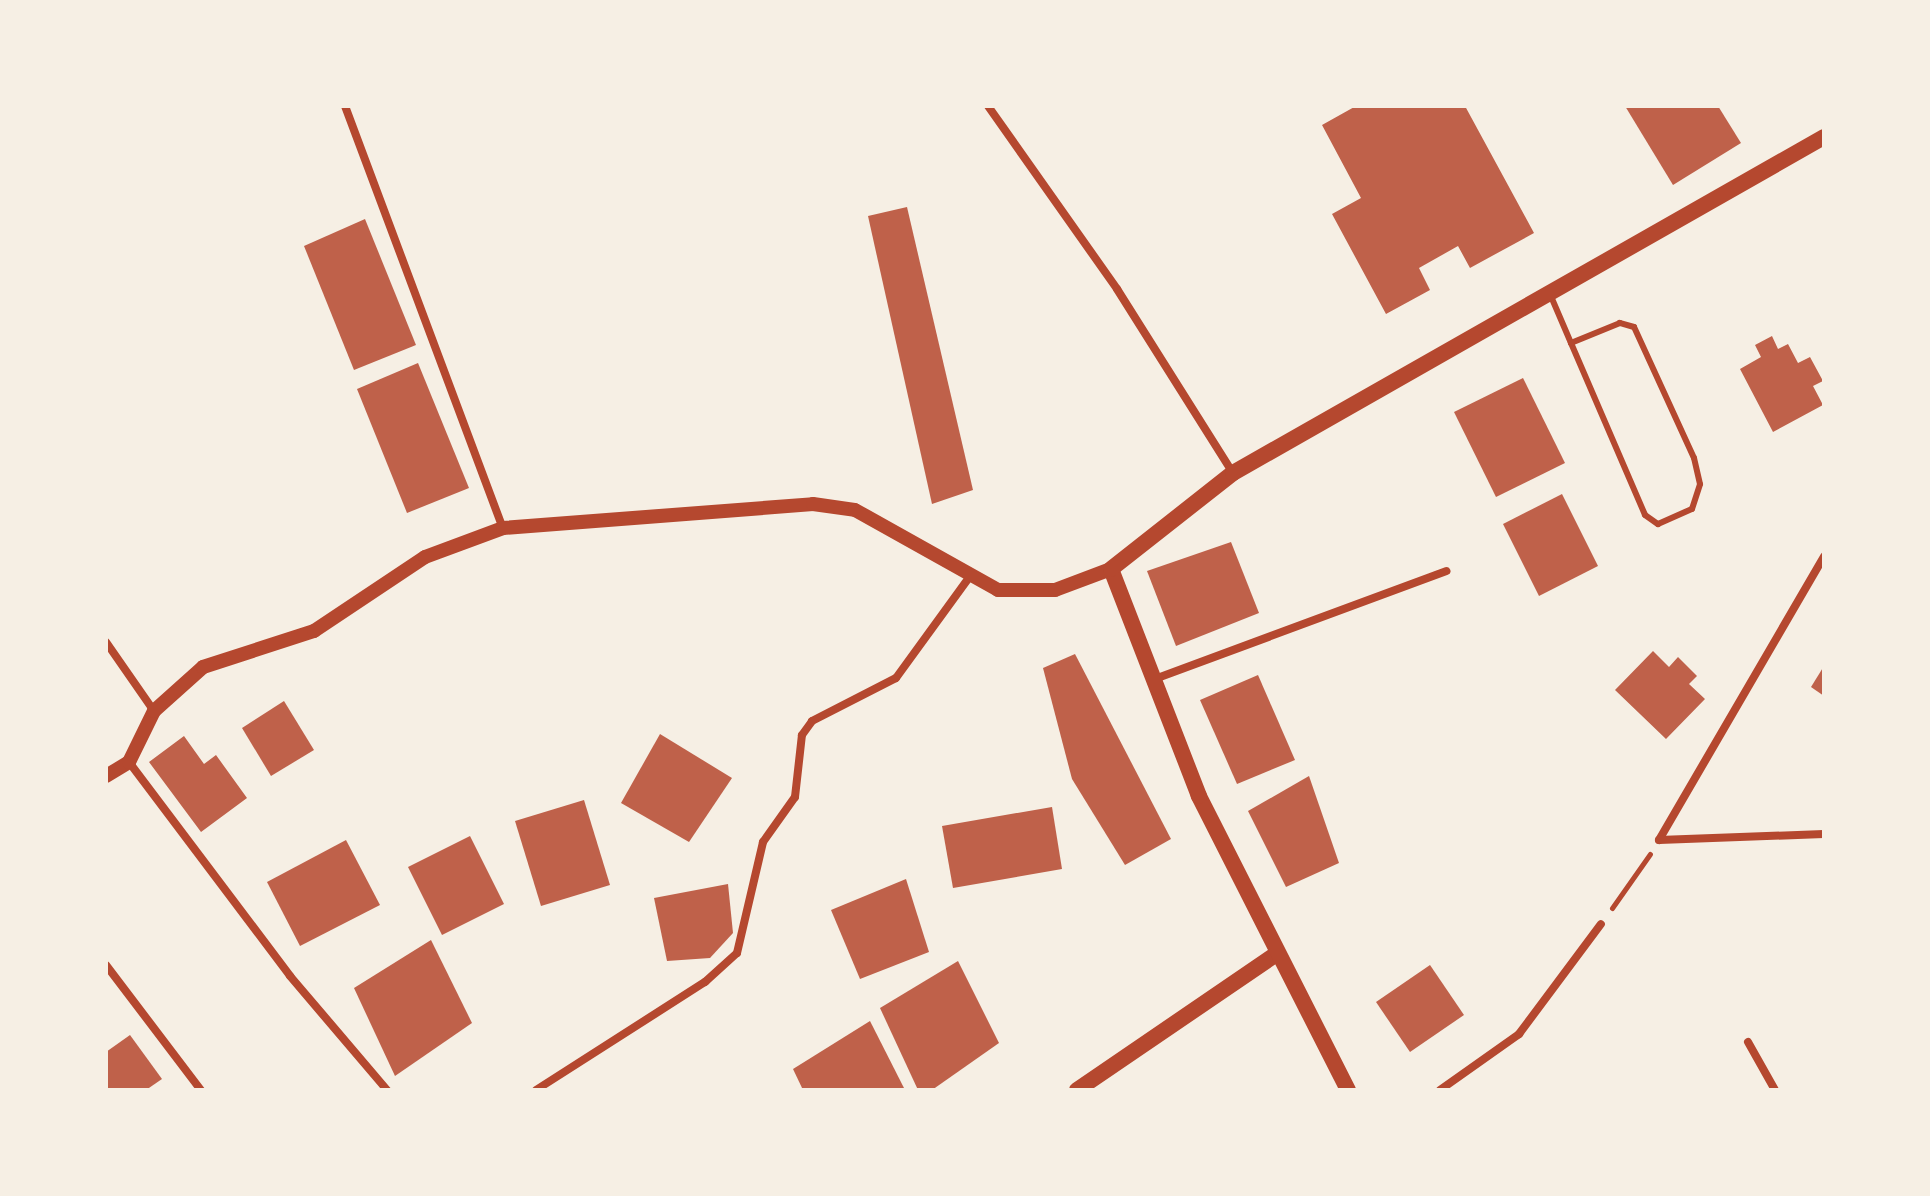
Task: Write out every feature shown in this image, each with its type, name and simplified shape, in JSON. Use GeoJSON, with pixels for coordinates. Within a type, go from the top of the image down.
{"type":"FeatureCollection","features":[{"type":"Feature","properties":{"kind":"main road"},"geometry":{"type":"LineString","coordinates":[[1348,1090],[1276,954],[1152,681],[1111,569],[1233,473],[1824,137]]}},
{"type":"Feature","properties":{"kind":"main road"},"geometry":{"type":"LineString","coordinates":[[1077,1090],[1276,954]]}},
{"type":"Feature","properties":{"kind":"street"},"geometry":{"type":"LineString","coordinates":[[345,106],[503,528]]}},
{"type":"Feature","properties":{"kind":"street"},"geometry":{"type":"LineString","coordinates":[[988,106],[1117,289],[1233,473]]}},
{"type":"Feature","properties":{"kind":"street"},"geometry":{"type":"LineString","coordinates":[[106,776],[129,762],[154,711],[203,667],[314,631],[425,557],[503,528],[813,504],[855,510],[970,576],[1022,594],[1111,569]]}},
{"type":"Feature","properties":{"kind":"street"},"geometry":{"type":"LineString","coordinates":[[1659,840],[1744,706],[1824,557]]}},
{"type":"Feature","properties":{"kind":"street"},"geometry":{"type":"LineString","coordinates":[[1152,681],[1446,571]]}},
{"type":"Feature","properties":{"kind":"street"},"geometry":{"type":"LineString","coordinates":[[536,1090],[705,982],[737,953],[763,842],[795,797],[802,735],[812,721],[896,678],[970,576]]}},
{"type":"Feature","properties":{"kind":"street"},"geometry":{"type":"LineString","coordinates":[[106,642],[154,711]]}},
{"type":"Feature","properties":{"kind":"street"},"geometry":{"type":"LineString","coordinates":[[129,762],[290,976],[387,1090]]}},
{"type":"Feature","properties":{"kind":"street"},"geometry":{"type":"LineString","coordinates":[[1659,840],[1824,834]]}},
{"type":"Feature","properties":{"kind":"street"},"geometry":{"type":"LineString","coordinates":[[1440,1090],[1519,1034],[1601,924]]}},
{"type":"Feature","properties":{"kind":"street"},"geometry":{"type":"LineString","coordinates":[[106,965],[201,1090]]}},
{"type":"Feature","properties":{"kind":"street"},"geometry":{"type":"LineString","coordinates":[[1748,1042],[1775,1090]]}},
{"type":"Feature","properties":{"kind":"lane"},"geometry":{"type":"LineString","coordinates":[[1549,291],[1571,343],[1645,515],[1658,524],[1692,509],[1700,484],[1694,458],[1634,327],[1620,323],[1571,343]]}},
{"type":"Feature","properties":{"kind":"path"},"geometry":{"type":"LineString","coordinates":[[1601,924],[1659,840]]}},
{"type":"Feature","properties":{"kind":"building"},"geometry":{"type":"Polygon","coordinates":[[[1356,106],[1465,106],[1534,233],[1470,268],[1458,246],[1419,268],[1430,290],[1386,314],[1332,214],[1361,198],[1322,125],[1356,106]]]}},
{"type":"Feature","properties":{"kind":"building"},"geometry":{"type":"Polygon","coordinates":[[[1625,106],[1718,106],[1741,143],[1673,185],[1625,106]]]}},
{"type":"Feature","properties":{"kind":"building"},"geometry":{"type":"Polygon","coordinates":[[[907,207],[973,490],[932,504],[868,216],[907,207]]]}},
{"type":"Feature","properties":{"kind":"building"},"geometry":{"type":"Polygon","coordinates":[[[365,219],[416,345],[354,370],[304,246],[365,219]]]}},
{"type":"Feature","properties":{"kind":"building"},"geometry":{"type":"Polygon","coordinates":[[[1772,336],[1778,349],[1788,344],[1798,363],[1810,357],[1823,381],[1813,386],[1823,405],[1773,432],[1740,369],[1761,357],[1755,345],[1772,336]]]}},
{"type":"Feature","properties":{"kind":"building"},"geometry":{"type":"Polygon","coordinates":[[[418,363],[469,488],[407,513],[357,389],[418,363]]]}},
{"type":"Feature","properties":{"kind":"building"},"geometry":{"type":"Polygon","coordinates":[[[1523,378],[1565,463],[1496,497],[1454,412],[1523,378]]]}},
{"type":"Feature","properties":{"kind":"building"},"geometry":{"type":"Polygon","coordinates":[[[1562,494],[1598,566],[1539,596],[1503,524],[1562,494]]]}},
{"type":"Feature","properties":{"kind":"building"},"geometry":{"type":"Polygon","coordinates":[[[1231,542],[1259,613],[1176,646],[1147,571],[1231,542]]]}},
{"type":"Feature","properties":{"kind":"building"},"geometry":{"type":"Polygon","coordinates":[[[1653,651],[1669,667],[1678,657],[1697,676],[1689,684],[1705,699],[1666,739],[1615,690],[1653,651]]]}},
{"type":"Feature","properties":{"kind":"building"},"geometry":{"type":"Polygon","coordinates":[[[1075,654],[1171,839],[1125,865],[1072,779],[1043,668],[1075,654]]]}},
{"type":"Feature","properties":{"kind":"building"},"geometry":{"type":"Polygon","coordinates":[[[1824,666],[1824,696],[1811,687],[1824,666]]]}},
{"type":"Feature","properties":{"kind":"building"},"geometry":{"type":"Polygon","coordinates":[[[1258,675],[1295,760],[1237,784],[1200,700],[1258,675]]]}},
{"type":"Feature","properties":{"kind":"building"},"geometry":{"type":"Polygon","coordinates":[[[284,701],[314,750],[271,776],[242,728],[284,701]]]}},
{"type":"Feature","properties":{"kind":"building"},"geometry":{"type":"Polygon","coordinates":[[[660,734],[732,778],[689,842],[621,803],[660,734]]]}},
{"type":"Feature","properties":{"kind":"building"},"geometry":{"type":"Polygon","coordinates":[[[184,736],[204,764],[216,755],[247,798],[201,832],[149,762],[184,736]]]}},
{"type":"Feature","properties":{"kind":"building"},"geometry":{"type":"Polygon","coordinates":[[[1309,776],[1339,863],[1286,887],[1248,811],[1309,776]]]}},
{"type":"Feature","properties":{"kind":"building"},"geometry":{"type":"Polygon","coordinates":[[[584,800],[610,885],[541,906],[515,821],[584,800]]]}},
{"type":"Feature","properties":{"kind":"building"},"geometry":{"type":"Polygon","coordinates":[[[1052,807],[1062,869],[953,888],[942,826],[1052,807]]]}},
{"type":"Feature","properties":{"kind":"building"},"geometry":{"type":"Polygon","coordinates":[[[470,836],[504,904],[442,935],[408,867],[470,836]]]}},
{"type":"Feature","properties":{"kind":"building"},"geometry":{"type":"Polygon","coordinates":[[[346,840],[380,905],[300,946],[267,882],[346,840]]]}},
{"type":"Feature","properties":{"kind":"building"},"geometry":{"type":"Polygon","coordinates":[[[906,879],[929,952],[860,979],[831,910],[906,879]]]}},
{"type":"Feature","properties":{"kind":"building"},"geometry":{"type":"Polygon","coordinates":[[[728,884],[733,933],[710,958],[667,961],[654,898],[728,884]]]}},
{"type":"Feature","properties":{"kind":"building"},"geometry":{"type":"Polygon","coordinates":[[[431,940],[472,1023],[395,1076],[354,988],[431,940]]]}},
{"type":"Feature","properties":{"kind":"building"},"geometry":{"type":"Polygon","coordinates":[[[958,961],[999,1043],[932,1090],[918,1090],[880,1008],[958,961]]]}},
{"type":"Feature","properties":{"kind":"building"},"geometry":{"type":"Polygon","coordinates":[[[1430,965],[1464,1015],[1410,1052],[1376,1002],[1430,965]]]}},
{"type":"Feature","properties":{"kind":"building"},"geometry":{"type":"Polygon","coordinates":[[[870,1021],[905,1090],[803,1090],[793,1069],[870,1021]]]}},
{"type":"Feature","properties":{"kind":"building"},"geometry":{"type":"Polygon","coordinates":[[[130,1035],[162,1079],[146,1090],[106,1090],[106,1052],[130,1035]]]}}]}
